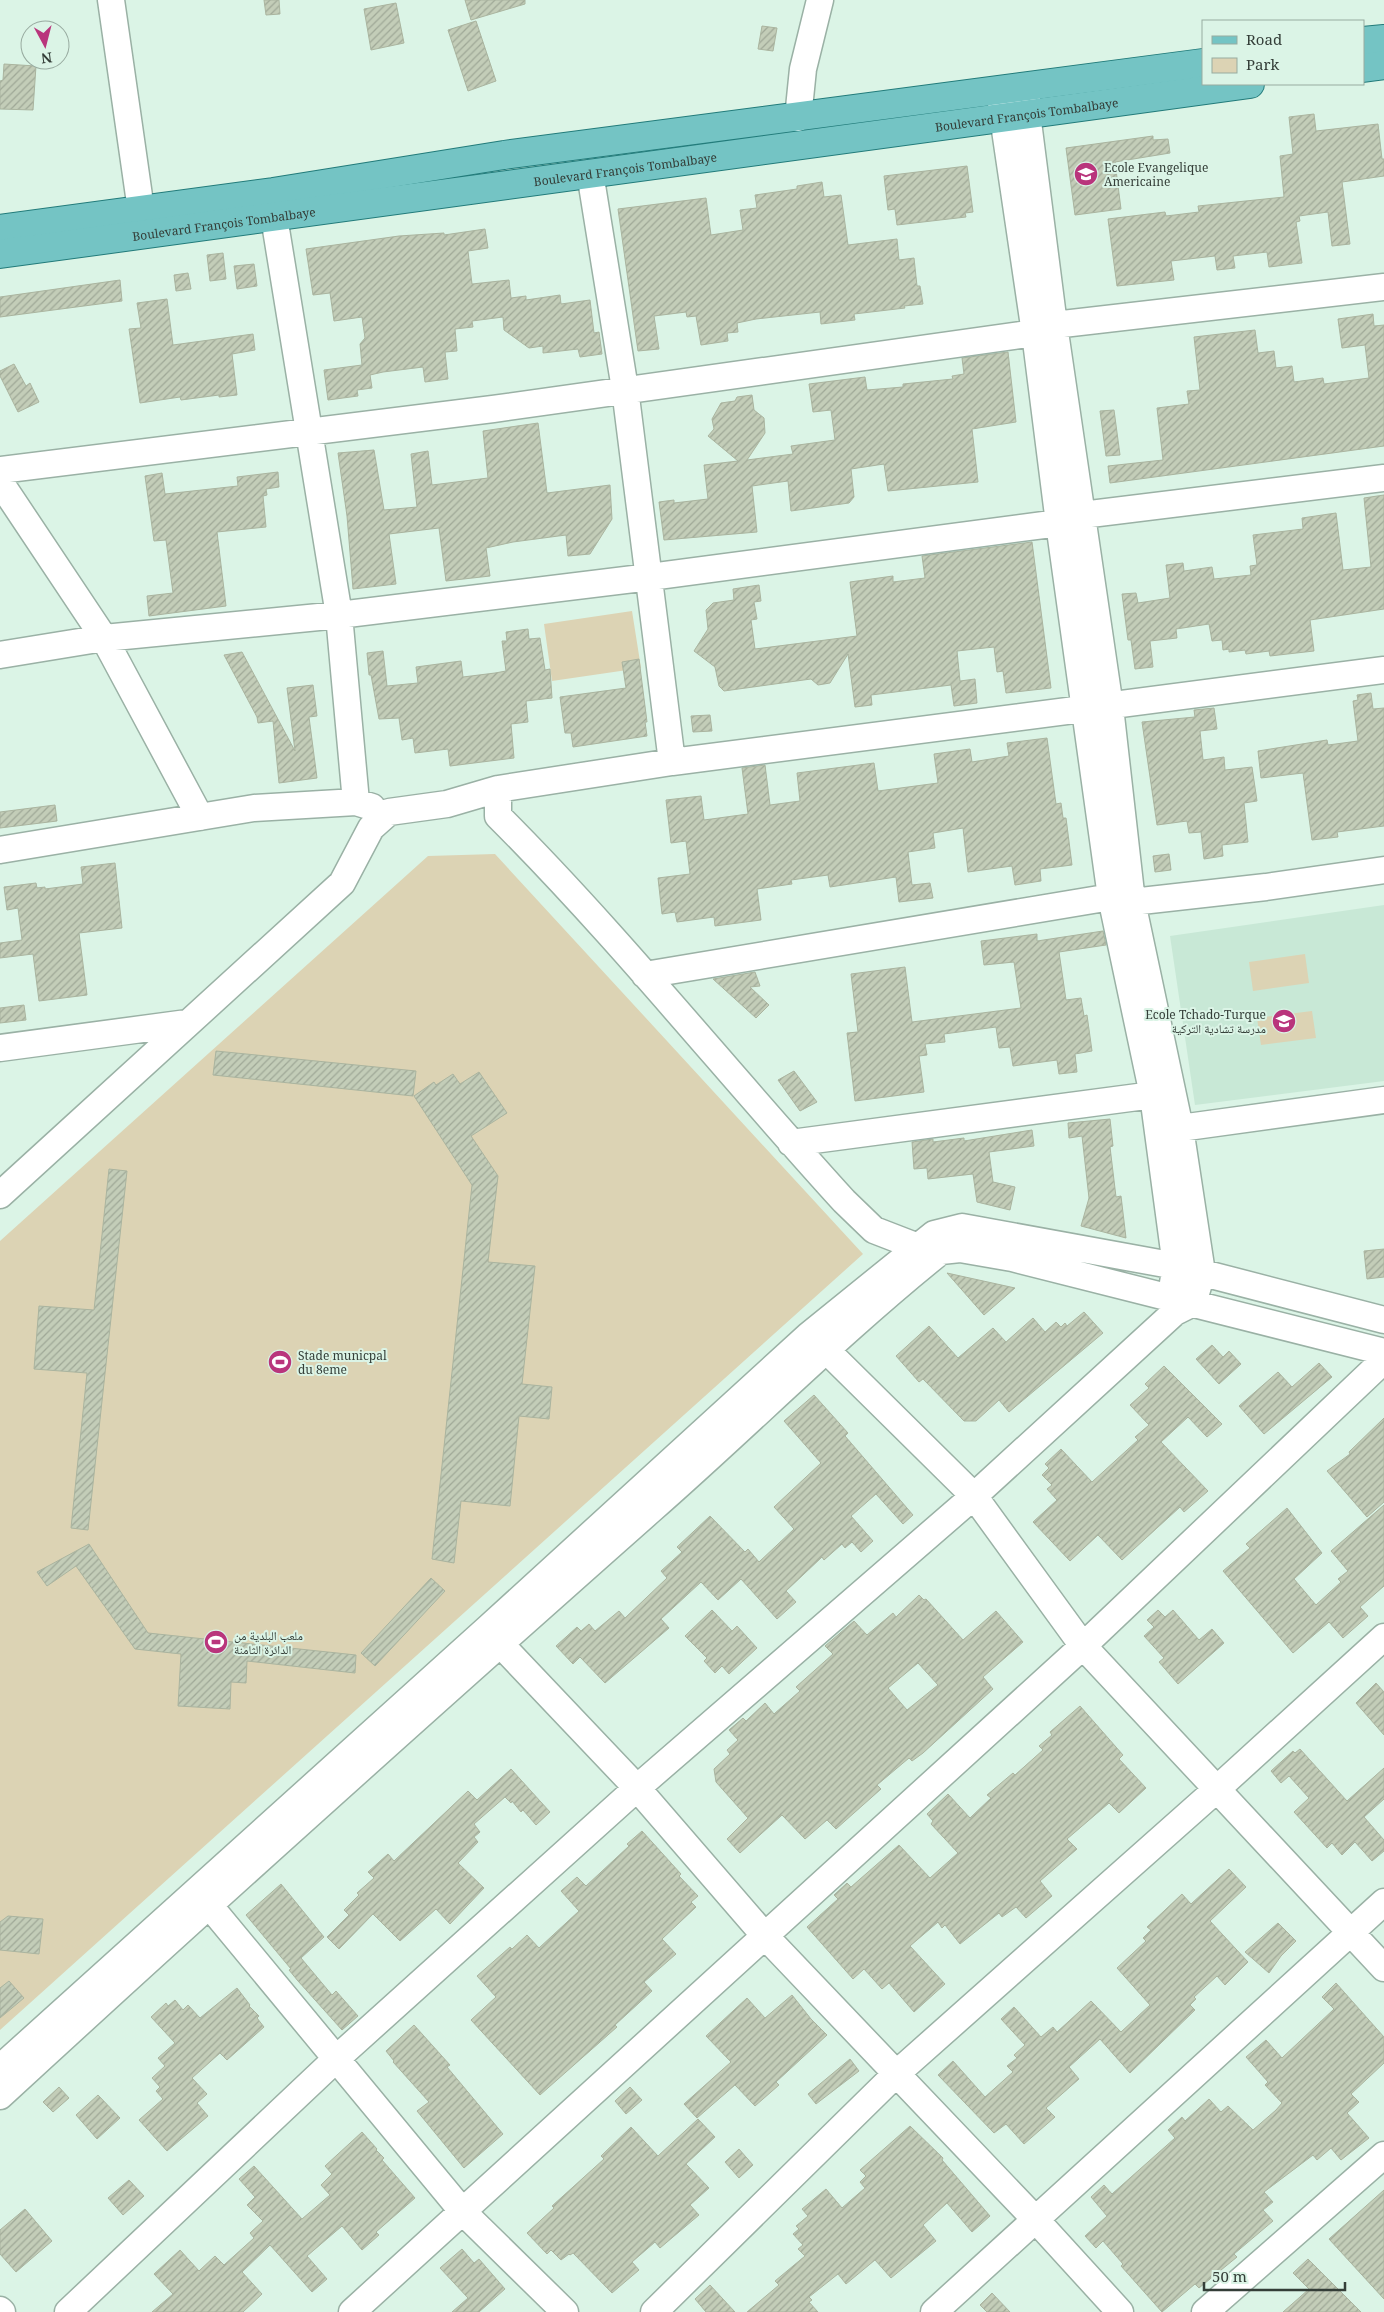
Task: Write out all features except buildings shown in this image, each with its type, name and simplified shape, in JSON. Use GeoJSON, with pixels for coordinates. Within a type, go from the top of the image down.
{"type":"FeatureCollection","features":[{"type":"Feature","properties":{"kind":"main road"},"geometry":{"type":"LineString","coordinates":[[1364,41],[1384,38]]}},
{"type":"Feature","properties":{"kind":"main road","name":"Boulevard François Tombalbaye"},"geometry":{"type":"LineString","coordinates":[[0,229],[273,192],[504,155],[798,118],[1202,63]]}},
{"type":"Feature","properties":{"kind":"main road"},"geometry":{"type":"LineString","coordinates":[[1364,68],[1384,65]]}},
{"type":"Feature","properties":{"kind":"main road","name":"Boulevard François Tombalbaye"},"geometry":{"type":"LineString","coordinates":[[0,254],[1243,85]]}},
{"type":"Feature","properties":{"kind":"street"},"geometry":{"type":"LineString","coordinates":[[111,0],[141,210]]}},
{"type":"Feature","properties":{"kind":"street"},"geometry":{"type":"LineString","coordinates":[[798,118],[803,69],[820,0]]}},
{"type":"Feature","properties":{"kind":"street"},"geometry":{"type":"LineString","coordinates":[[1015,116],[1027,87]]}},
{"type":"Feature","properties":{"kind":"street"},"geometry":{"type":"LineString","coordinates":[[999,90],[1015,116],[1097,708],[1121,900],[1153,1095],[1176,1266],[1179,1304]]}},
{"type":"Feature","properties":{"kind":"street"},"geometry":{"type":"LineString","coordinates":[[590,173],[625,389],[672,762]]}},
{"type":"Feature","properties":{"kind":"street"},"geometry":{"type":"LineString","coordinates":[[274,217],[339,615],[356,802]]}},
{"type":"Feature","properties":{"kind":"street"},"geometry":{"type":"LineString","coordinates":[[0,470],[493,409],[1044,329],[1384,287]]}},
{"type":"Feature","properties":{"kind":"street"},"geometry":{"type":"LineString","coordinates":[[0,655],[104,638],[339,615],[650,577],[1384,478]]}},
{"type":"Feature","properties":{"kind":"street"},"geometry":{"type":"LineString","coordinates":[[0,482],[104,638],[200,817]]}},
{"type":"Feature","properties":{"kind":"street"},"geometry":{"type":"LineString","coordinates":[[0,850],[254,808],[356,802],[388,812],[448,804],[498,789],[672,762],[1384,670]]}},
{"type":"Feature","properties":{"kind":"street"},"geometry":{"type":"LineString","coordinates":[[498,789],[498,816],[645,974],[791,1143],[844,1201],[874,1230],[918,1247]]}},
{"type":"Feature","properties":{"kind":"street"},"geometry":{"type":"LineString","coordinates":[[0,1195],[186,1023],[342,883],[371,828],[388,812]]}},
{"type":"Feature","properties":{"kind":"street"},"geometry":{"type":"LineString","coordinates":[[645,974],[1121,900],[1266,887],[1384,870]]}},
{"type":"Feature","properties":{"kind":"street"},"geometry":{"type":"LineString","coordinates":[[68,2312],[336,2059],[637,1788],[974,1496],[1179,1304],[1202,1273],[1180,1128],[1121,900]]}},
{"type":"Feature","properties":{"kind":"street"},"geometry":{"type":"LineString","coordinates":[[0,1048],[186,1023]]}},
{"type":"Feature","properties":{"kind":"street"},"geometry":{"type":"LineString","coordinates":[[791,1143],[1153,1095]]}},
{"type":"Feature","properties":{"kind":"street"},"geometry":{"type":"LineString","coordinates":[[1180,1128],[1384,1100]]}},
{"type":"Feature","properties":{"kind":"street"},"geometry":{"type":"LineString","coordinates":[[0,2068],[203,1897],[494,1636],[934,1234],[962,1227],[1176,1266],[1384,1320]]}},
{"type":"Feature","properties":{"kind":"street"},"geometry":{"type":"LineString","coordinates":[[818,1342],[941,1252],[960,1249],[1004,1256],[1179,1304],[1384,1352]]}},
{"type":"Feature","properties":{"kind":"street"},"geometry":{"type":"LineString","coordinates":[[818,1342],[974,1496],[1083,1646],[1352,1931],[1384,1968]]}},
{"type":"Feature","properties":{"kind":"street"},"geometry":{"type":"LineString","coordinates":[[352,2312],[1083,1646],[1384,1360]]}},
{"type":"Feature","properties":{"kind":"street"},"geometry":{"type":"LineString","coordinates":[[494,1636],[637,1788],[765,1936],[1036,2220],[1120,2312]]}},
{"type":"Feature","properties":{"kind":"street"},"geometry":{"type":"LineString","coordinates":[[654,2312],[896,2074],[1217,1789],[1384,1637]]}},
{"type":"Feature","properties":{"kind":"street"},"geometry":{"type":"LineString","coordinates":[[203,1897],[463,2212],[565,2312]]}},
{"type":"Feature","properties":{"kind":"street"},"geometry":{"type":"LineString","coordinates":[[0,2096],[203,1897]]}},
{"type":"Feature","properties":{"kind":"street"},"geometry":{"type":"LineString","coordinates":[[934,2312],[1384,1902]]}},
{"type":"Feature","properties":{"kind":"street"},"geometry":{"type":"LineString","coordinates":[[1205,2312],[1384,2155]]}},
{"type":"Feature","properties":{"kind":"shaded area","name":"Ecole Tchado-Turque مدرسة تشادية التركية"},"geometry":{"type":"Polygon","coordinates":[[[1384,905],[1384,1081],[1195,1105],[1170,936],[1384,905]]]}},
{"type":"Feature","properties":{"kind":"green space"},"geometry":{"type":"Polygon","coordinates":[[[632,611],[641,668],[552,681],[544,624],[632,611]]]}},
{"type":"Feature","properties":{"kind":"green space","name":"ملعب البلدية من الدائرة الثامنة"},"geometry":{"type":"Polygon","coordinates":[[[495,854],[863,1254],[0,2030],[0,1241],[428,856],[495,854]]]}},
{"type":"Feature","properties":{"kind":"green space"},"geometry":{"type":"Polygon","coordinates":[[[1305,954],[1309,983],[1253,991],[1249,962],[1305,954]]]}},
{"type":"Feature","properties":{"kind":"green space"},"geometry":{"type":"Polygon","coordinates":[[[1312,1011],[1316,1038],[1261,1045],[1257,1018],[1312,1011]]]}},
{"type":"Feature","properties":{"kind":"place","name":"Ecole Evangelique Americaine"},"geometry":{"type":"Point","coordinates":[1086,174]}},
{"type":"Feature","properties":{"kind":"place","name":"Ecole Tchado-Turque مدرسة تشادية التركية"},"geometry":{"type":"Point","coordinates":[1284,1021]}},
{"type":"Feature","properties":{"kind":"place","name":"Stade municpal du 8eme"},"geometry":{"type":"Point","coordinates":[280,1362]}},
{"type":"Feature","properties":{"kind":"place","name":"ملعب البلدية من الدائرة الثامنة"},"geometry":{"type":"Point","coordinates":[216,1642]}}]}
